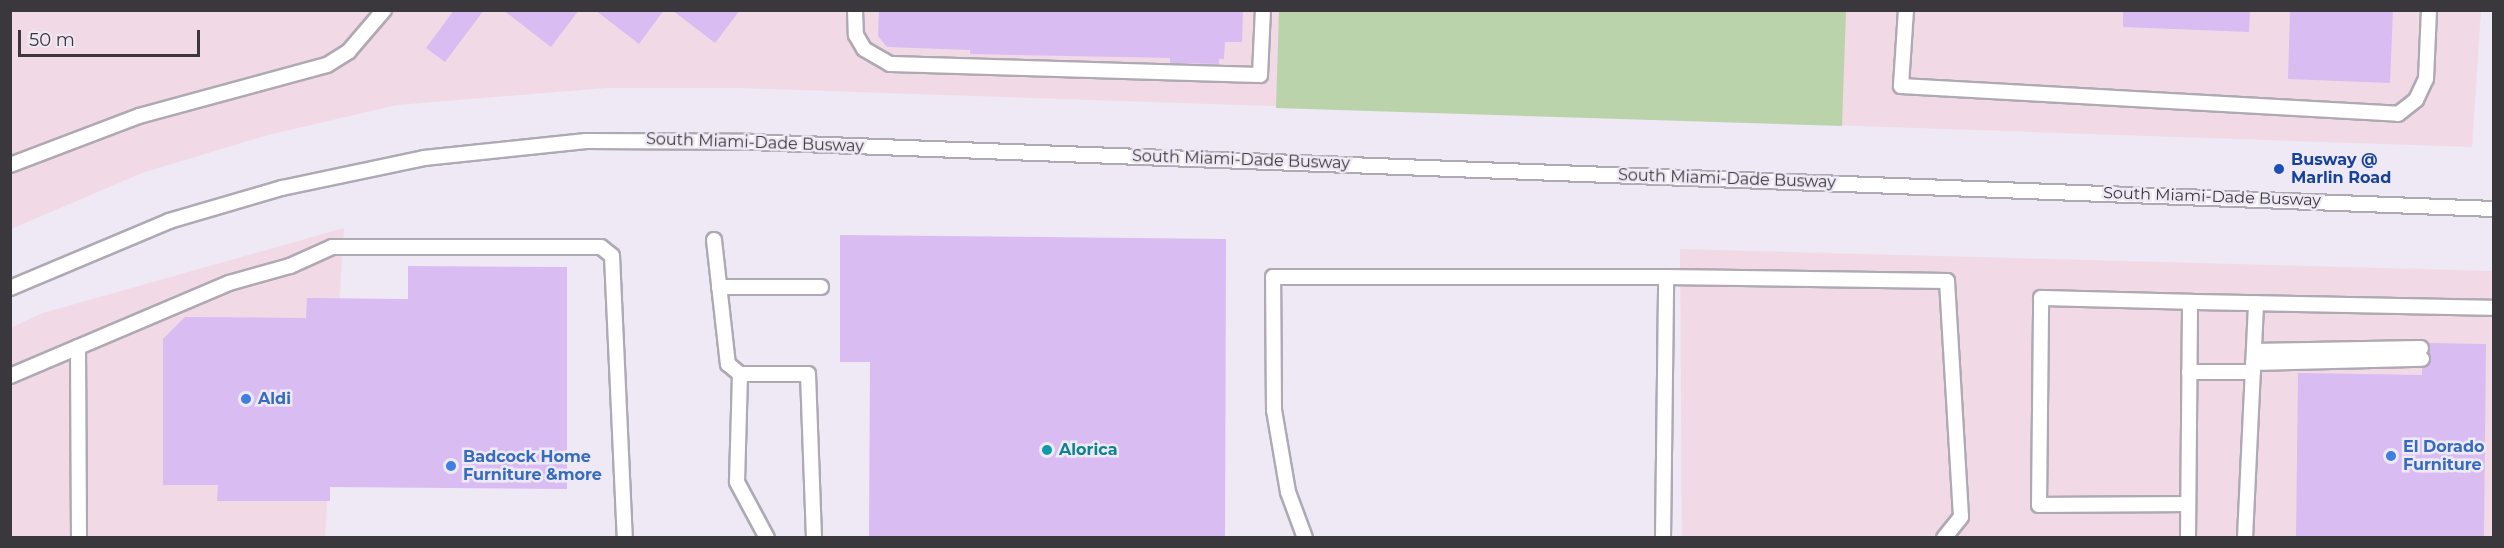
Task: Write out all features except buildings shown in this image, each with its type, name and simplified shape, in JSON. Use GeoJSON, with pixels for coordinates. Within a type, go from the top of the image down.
{"type":"FeatureCollection","features":[{"type":"Feature","properties":{"kind":"lane"},"geometry":{"type":"LineString","coordinates":[[10,165],[139,116],[327,65],[349,51],[384,10]]}},
{"type":"Feature","properties":{"kind":"lane"},"geometry":{"type":"LineString","coordinates":[[855,10],[856,35],[864,49],[891,64],[1260,75],[1263,10]]}},
{"type":"Feature","properties":{"kind":"lane"},"geometry":{"type":"LineString","coordinates":[[1906,10],[1901,86],[2398,114],[2416,100],[2426,79],[2429,10]]}},
{"type":"Feature","properties":{"kind":"lane","name":"South Miami-Dade Busway"},"geometry":{"type":"LineString","coordinates":[[10,288],[169,221],[282,188],[424,158],[586,141],[750,142],[2493,209]]}},
{"type":"Feature","properties":{"kind":"lane"},"geometry":{"type":"LineString","coordinates":[[714,240],[728,364],[740,374],[808,374],[814,537]]}},
{"type":"Feature","properties":{"kind":"lane"},"geometry":{"type":"LineString","coordinates":[[10,376],[229,283],[290,266],[332,248],[601,247],[612,256],[625,537]]}},
{"type":"Feature","properties":{"kind":"lane"},"geometry":{"type":"LineString","coordinates":[[1305,537],[1288,492],[1274,410],[1273,277],[1666,277],[1947,281],[1961,517],[1944,537]]}},
{"type":"Feature","properties":{"kind":"lane"},"geometry":{"type":"LineString","coordinates":[[1663,537],[1666,277]]}},
{"type":"Feature","properties":{"kind":"lane"},"geometry":{"type":"LineString","coordinates":[[719,287],[821,288]]}},
{"type":"Feature","properties":{"kind":"lane"},"geometry":{"type":"LineString","coordinates":[[2188,504],[2039,505],[2041,298],[2493,308]]}},
{"type":"Feature","properties":{"kind":"lane"},"geometry":{"type":"LineString","coordinates":[[2188,537],[2190,302]]}},
{"type":"Feature","properties":{"kind":"lane"},"geometry":{"type":"LineString","coordinates":[[2245,537],[2256,303]]}},
{"type":"Feature","properties":{"kind":"lane"},"geometry":{"type":"LineString","coordinates":[[78,348],[79,537]]}},
{"type":"Feature","properties":{"kind":"lane"},"geometry":{"type":"LineString","coordinates":[[2189,372],[2253,362],[2421,354]]}},
{"type":"Feature","properties":{"kind":"lane"},"geometry":{"type":"LineString","coordinates":[[740,374],[737,482],[767,537]]}},
{"type":"Feature","properties":{"kind":"shaded area"},"geometry":{"type":"Polygon","coordinates":[[[11,11],[2481,11],[2472,147],[740,88],[606,88],[397,105],[268,135],[142,173],[11,229],[11,11]]]}},
{"type":"Feature","properties":{"kind":"shaded area"},"geometry":{"type":"Polygon","coordinates":[[[344,228],[325,537],[11,537],[10,328],[43,313],[344,228]]]}},
{"type":"Feature","properties":{"kind":"shaded area"},"geometry":{"type":"Polygon","coordinates":[[[1680,249],[2493,271],[2493,537],[1682,537],[1680,249]]]}},
{"type":"Feature","properties":{"kind":"green space"},"geometry":{"type":"Polygon","coordinates":[[[1279,11],[1846,11],[1842,126],[1276,108],[1279,11]]]}},
{"type":"Feature","properties":{"kind":"place","name":"Busway @ Marlin Road"},"geometry":{"type":"Point","coordinates":[2279,169]}},
{"type":"Feature","properties":{"kind":"place","name":"Aldi"},"geometry":{"type":"Point","coordinates":[246,399]}},
{"type":"Feature","properties":{"kind":"place","name":"Alorica"},"geometry":{"type":"Point","coordinates":[1047,450]}},
{"type":"Feature","properties":{"kind":"place","name":"El Dorado Furniture"},"geometry":{"type":"Point","coordinates":[2391,456]}},
{"type":"Feature","properties":{"kind":"place","name":"Badcock Home Furniture &more"},"geometry":{"type":"Point","coordinates":[451,466]}}]}
